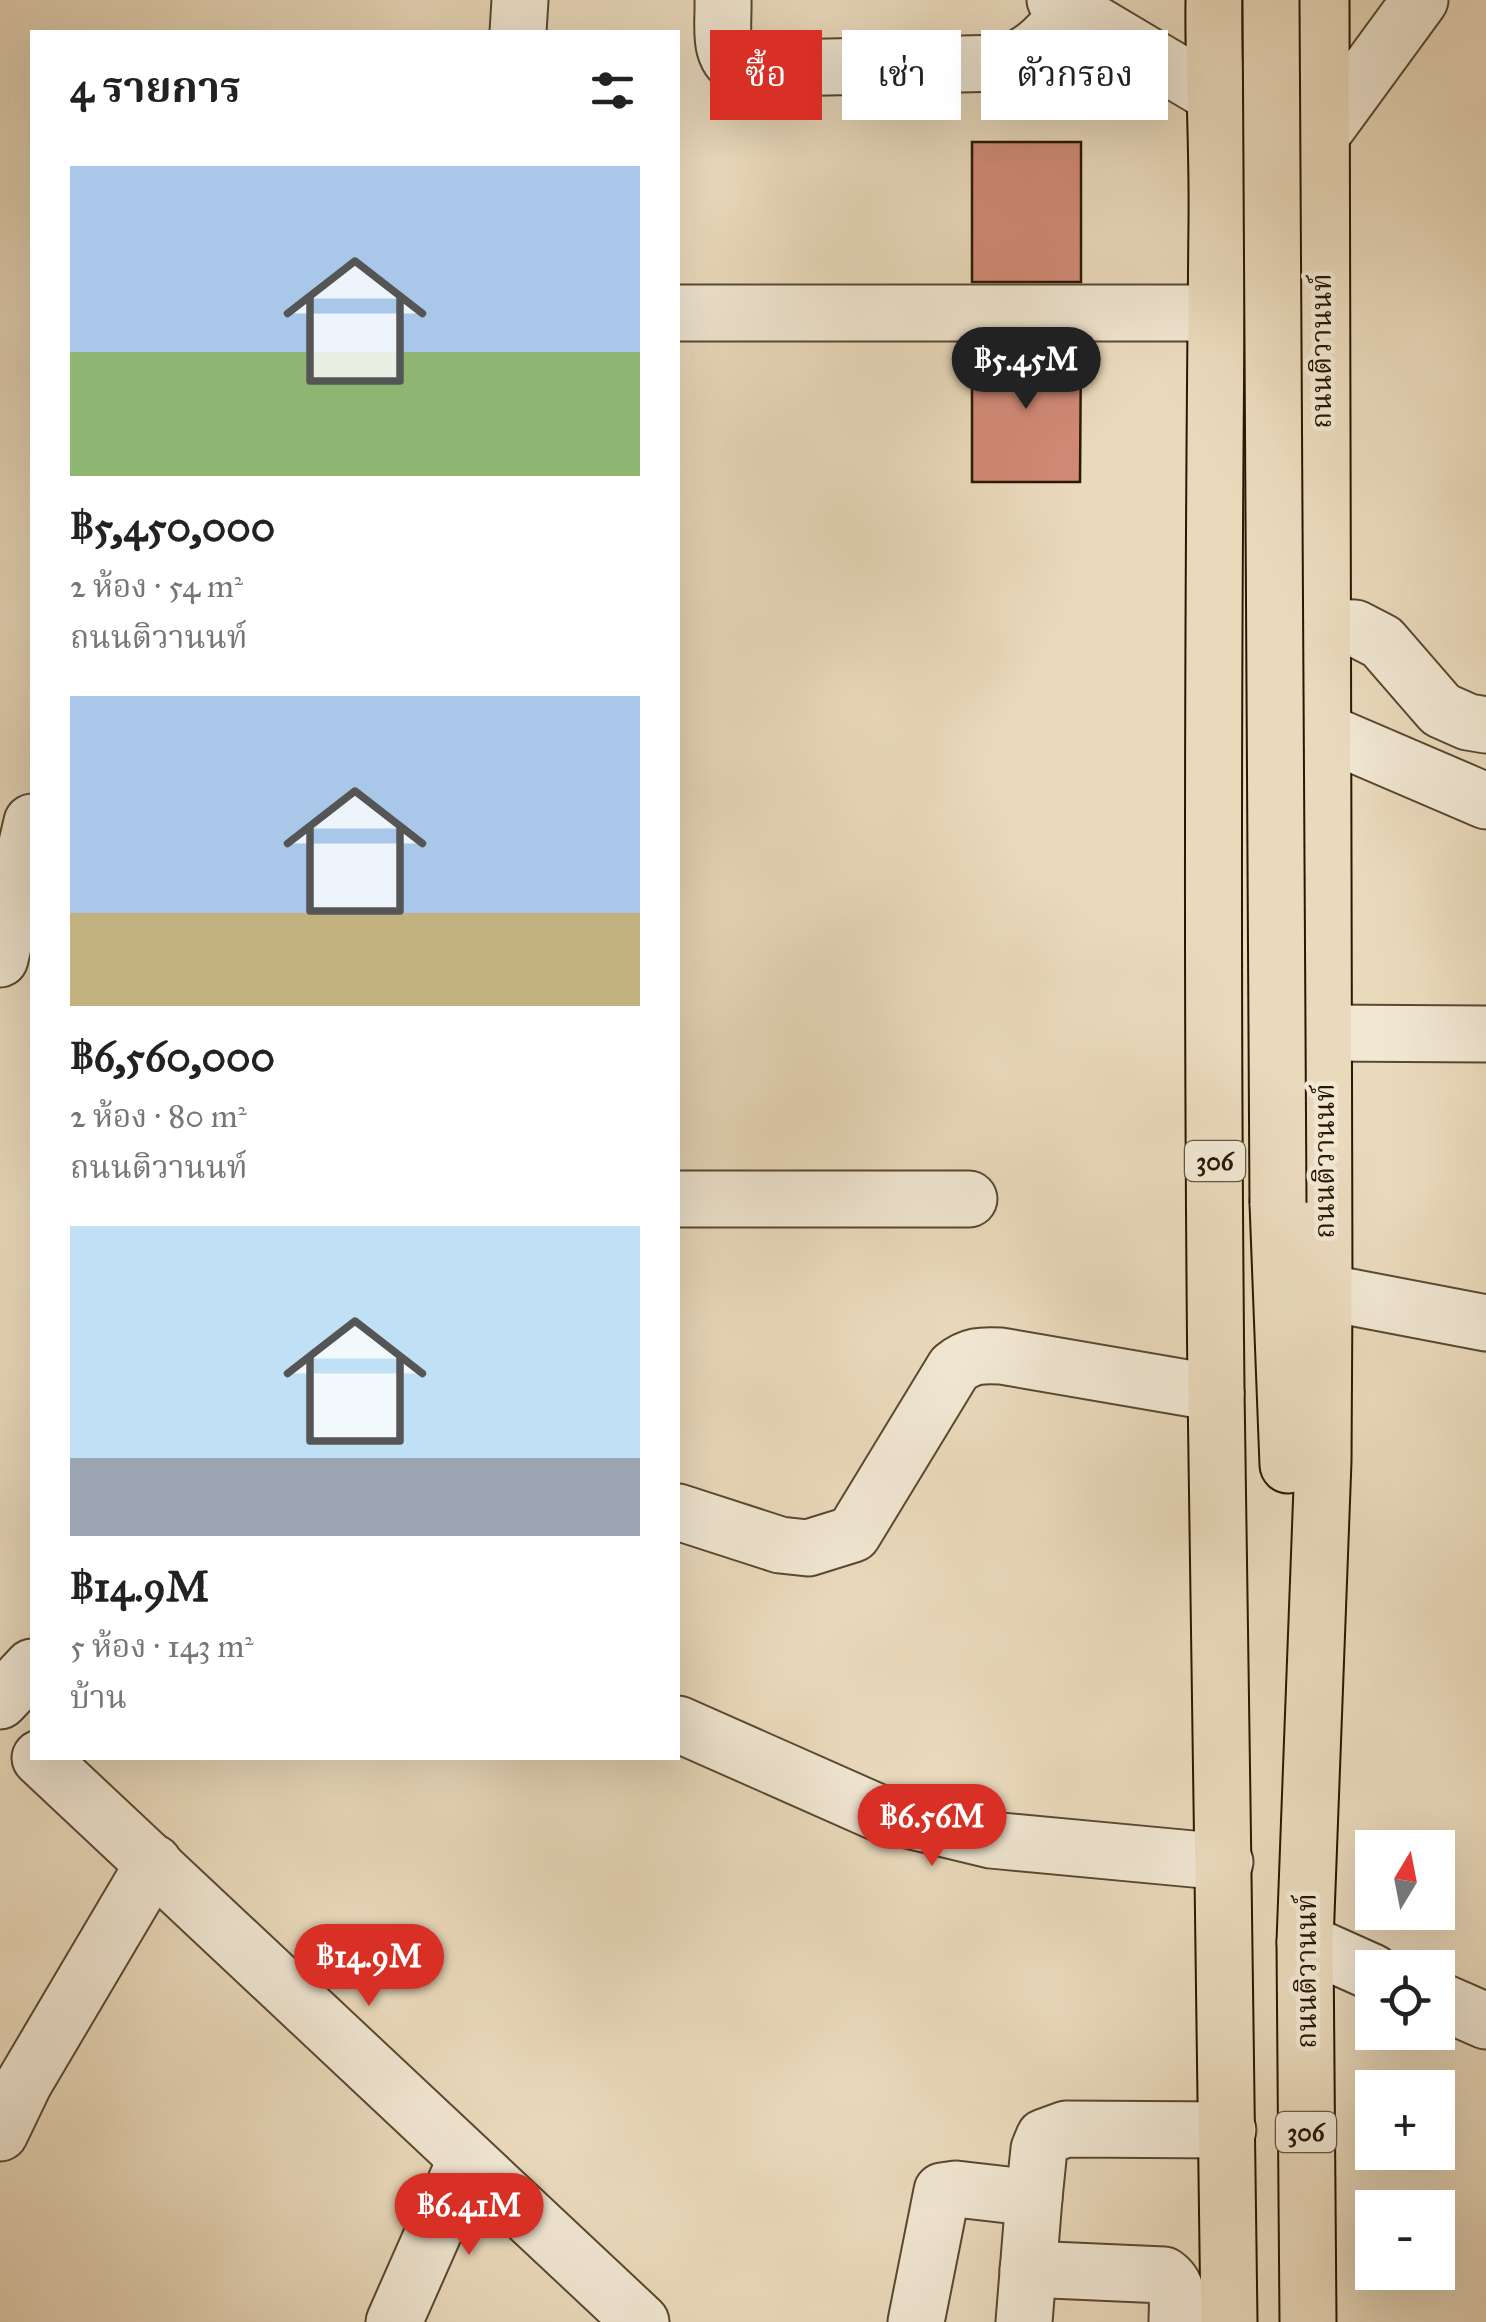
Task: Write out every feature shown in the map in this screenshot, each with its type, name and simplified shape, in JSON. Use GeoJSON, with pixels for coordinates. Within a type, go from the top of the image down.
{"type":"FeatureCollection","features":[{"type":"Feature","properties":{"kind":"main road","name":"306"},"geometry":{"type":"LineString","coordinates":[[1214,0],[1216,1394],[1226,1862],[1229,2322]]}},
{"type":"Feature","properties":{"kind":"main road","name":"306"},"geometry":{"type":"LineString","coordinates":[[1271,0],[1278,1204],[1305,1942]]}},
{"type":"Feature","properties":{"kind":"main road","name":"ถนนติวานนท์"},"geometry":{"type":"LineString","coordinates":[[1308,2322],[1305,1942],[1323,1461],[1324,1292],[1321,0]]}},
{"type":"Feature","properties":{"kind":"main road"},"geometry":{"type":"LineString","coordinates":[[1217,210],[1240,178],[1259,171],[1288,172],[1304,185],[1320,208]]}},
{"type":"Feature","properties":{"kind":"street"},"geometry":{"type":"LineString","coordinates":[[518,30],[520,0]]}},
{"type":"Feature","properties":{"kind":"street"},"geometry":{"type":"LineString","coordinates":[[723,0],[724,54],[730,64],[744,68],[1006,63],[1035,50],[1064,5],[1213,94]]}},
{"type":"Feature","properties":{"kind":"street"},"geometry":{"type":"LineString","coordinates":[[1322,134],[1420,0]]}},
{"type":"Feature","properties":{"kind":"street"},"geometry":{"type":"LineString","coordinates":[[680,313],[1216,314]]}},
{"type":"Feature","properties":{"kind":"street"},"geometry":{"type":"LineString","coordinates":[[1323,627],[1355,628],[1382,642],[1441,710],[1486,725]]}},
{"type":"Feature","properties":{"kind":"street"},"geometry":{"type":"LineString","coordinates":[[1324,731],[1486,800]]}},
{"type":"Feature","properties":{"kind":"street"},"geometry":{"type":"LineString","coordinates":[[0,959],[30,831]]}},
{"type":"Feature","properties":{"kind":"street"},"geometry":{"type":"LineString","coordinates":[[1324,1032],[1486,1034]]}},
{"type":"Feature","properties":{"kind":"street"},"geometry":{"type":"LineString","coordinates":[[680,1199],[970,1199]]}},
{"type":"Feature","properties":{"kind":"street"},"geometry":{"type":"LineString","coordinates":[[1324,1292],[1486,1324]]}},
{"type":"Feature","properties":{"kind":"street"},"geometry":{"type":"LineString","coordinates":[[680,1513],[780,1545],[808,1548],[853,1534],[954,1368],[979,1355],[1216,1394]]}},
{"type":"Feature","properties":{"kind":"street"},"geometry":{"type":"LineString","coordinates":[[0,1702],[30,1669]]}},
{"type":"Feature","properties":{"kind":"street"},"geometry":{"type":"LineString","coordinates":[[0,1720],[30,1748]]}},
{"type":"Feature","properties":{"kind":"street"},"geometry":{"type":"LineString","coordinates":[[680,1725],[879,1813],[991,1840],[1226,1862]]}},
{"type":"Feature","properties":{"kind":"street"},"geometry":{"type":"LineString","coordinates":[[42,1760],[641,2322]]}},
{"type":"Feature","properties":{"kind":"street"},"geometry":{"type":"LineString","coordinates":[[0,2132],[24,2083],[154,1864]]}},
{"type":"Feature","properties":{"kind":"street"},"geometry":{"type":"LineString","coordinates":[[1305,1942],[1355,1964]]}},
{"type":"Feature","properties":{"kind":"street"},"geometry":{"type":"LineString","coordinates":[[1177,2322],[1178,2292],[1164,2276],[1026,2296],[1040,2149],[1044,2137],[1053,2132],[1228,2130]]}},
{"type":"Feature","properties":{"kind":"street"},"geometry":{"type":"LineString","coordinates":[[394,2322],[466,2159]]}},
{"type":"Feature","properties":{"kind":"street"},"geometry":{"type":"LineString","coordinates":[[916,2322],[942,2191],[956,2189],[1034,2198]]}},
{"type":"Feature","properties":{"kind":"building"},"geometry":{"type":"Polygon","coordinates":[[[972,142],[1081,142],[1081,282],[972,282],[972,142]]]}},
{"type":"Feature","properties":{"kind":"building"},"geometry":{"type":"Polygon","coordinates":[[[972,342],[1081,342],[1080,482],[972,482],[972,342]]]}}]}
